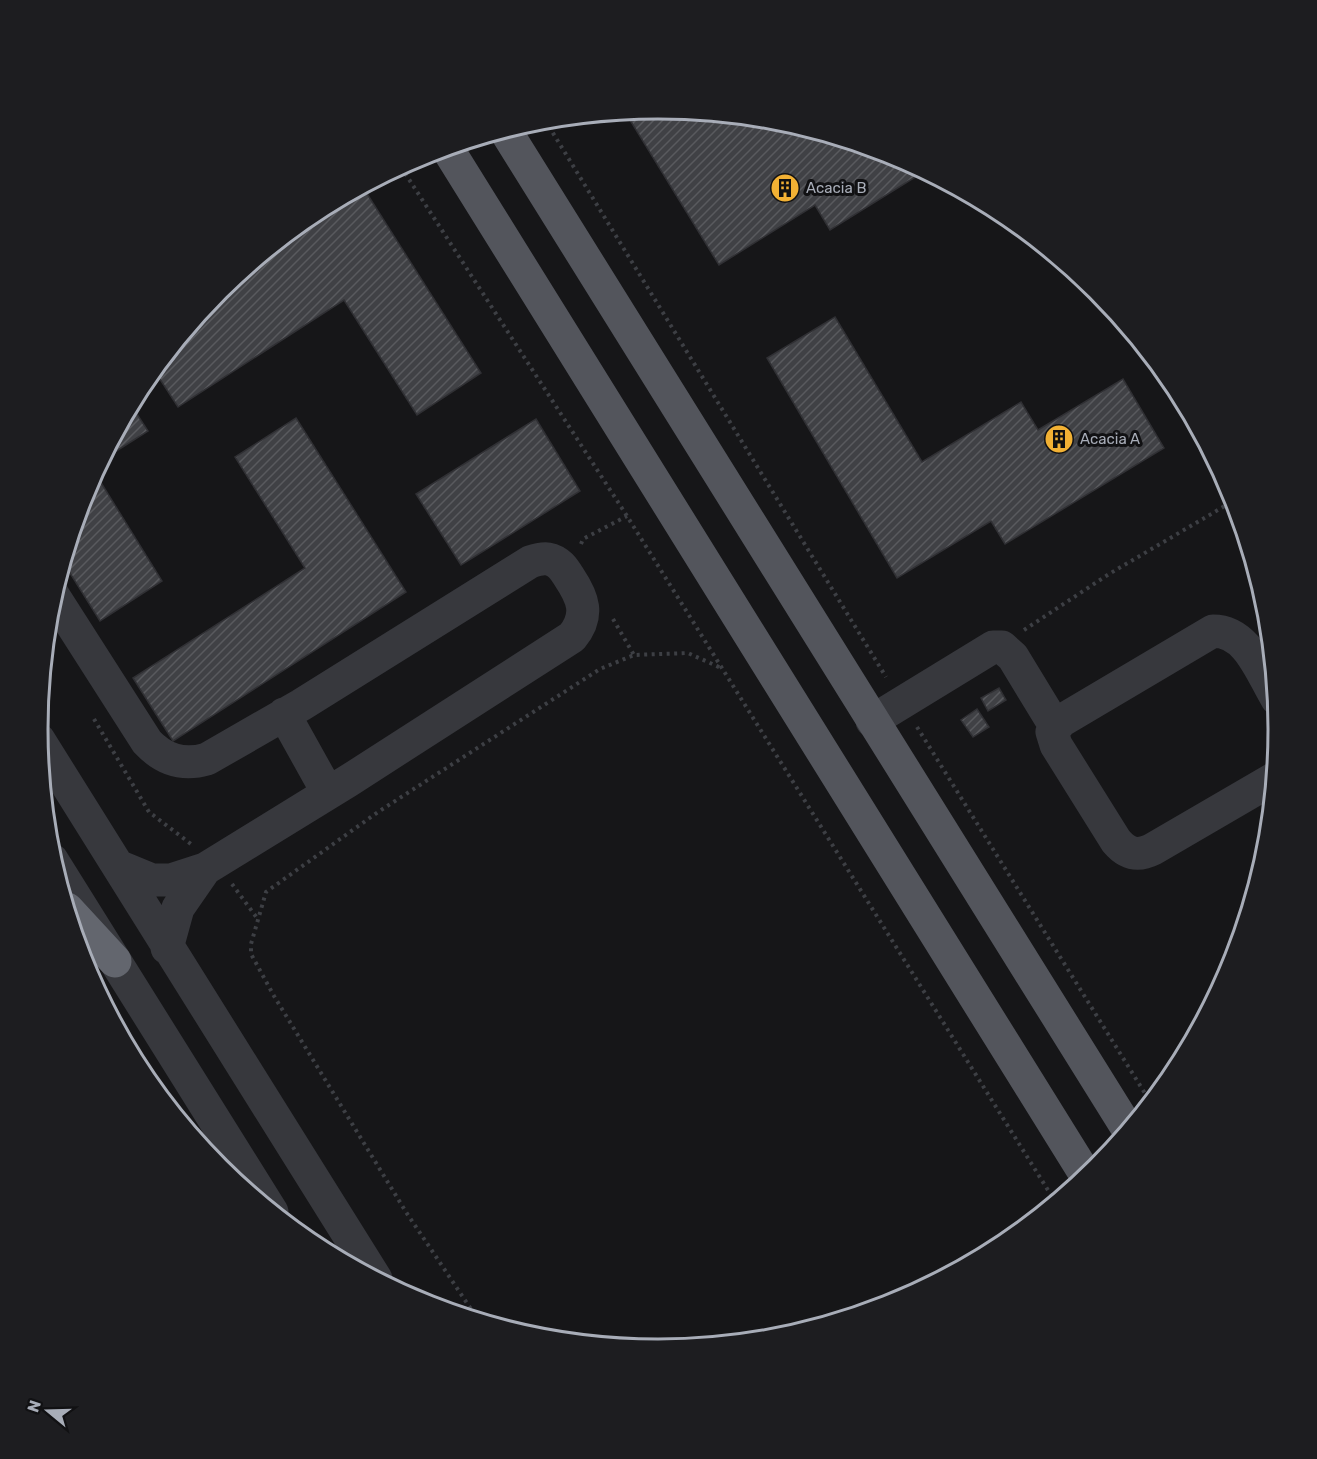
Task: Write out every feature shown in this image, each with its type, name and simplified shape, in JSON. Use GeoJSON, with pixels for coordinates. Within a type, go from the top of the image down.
{"type":"FeatureCollection","features":[{"type":"Feature","properties":{"kind":"highway"},"geometry":{"type":"LineString","coordinates":[[79,922],[115,961]]}},
{"type":"Feature","properties":{"kind":"main road"},"geometry":{"type":"LineString","coordinates":[[510,138],[1124,1123]]}},
{"type":"Feature","properties":{"kind":"main road"},"geometry":{"type":"LineString","coordinates":[[451,155],[1082,1169]]}},
{"type":"Feature","properties":{"kind":"street"},"geometry":{"type":"LineString","coordinates":[[61,606],[147,742],[168,759],[194,763],[207,759],[292,709],[530,562],[543,559],[555,561],[581,595],[584,613],[572,637],[338,787],[210,865],[171,880],[152,880],[118,866]]}},
{"type":"Feature","properties":{"kind":"street"},"geometry":{"type":"LineString","coordinates":[[1055,726],[1213,631],[1226,631],[1238,637],[1268,685]]}},
{"type":"Feature","properties":{"kind":"street"},"geometry":{"type":"LineString","coordinates":[[872,721],[993,647],[1002,647],[1013,657],[1055,726],[1053,739],[1122,849],[1132,854],[1143,854],[1267,783]]}},
{"type":"Feature","properties":{"kind":"street"},"geometry":{"type":"LineString","coordinates":[[292,709],[338,787]]}},
{"type":"Feature","properties":{"kind":"street"},"geometry":{"type":"LineString","coordinates":[[49,755],[368,1266]]}},
{"type":"Feature","properties":{"kind":"street"},"geometry":{"type":"LineString","coordinates":[[167,948],[178,908],[210,865]]}},
{"type":"Feature","properties":{"kind":"street"},"geometry":{"type":"LineString","coordinates":[[69,887],[258,1190]]}},
{"type":"Feature","properties":{"kind":"path"},"geometry":{"type":"LineString","coordinates":[[550,129],[901,702],[1147,1096]]}},
{"type":"Feature","properties":{"kind":"path"},"geometry":{"type":"LineString","coordinates":[[406,174],[723,669],[1052,1196]]}},
{"type":"Feature","properties":{"kind":"path"},"geometry":{"type":"LineString","coordinates":[[1002,647],[1043,615],[1226,505]]}},
{"type":"Feature","properties":{"kind":"path"},"geometry":{"type":"LineString","coordinates":[[472,1311],[406,1212],[274,996],[251,954],[257,918],[266,892],[378,812],[600,669],[634,655],[688,653],[723,669]]}},
{"type":"Feature","properties":{"kind":"path"},"geometry":{"type":"LineString","coordinates":[[88,710],[148,812],[210,865],[257,918]]}},
{"type":"Feature","properties":{"kind":"building","name":"Acacia B"},"geometry":{"type":"Polygon","coordinates":[[[630,120],[698,120],[778,131],[855,151],[917,176],[830,230],[815,205],[719,265],[630,120]]]}},
{"type":"Feature","properties":{"kind":"building"},"geometry":{"type":"Polygon","coordinates":[[[367,193],[481,373],[417,415],[344,300],[178,407],[159,378],[200,327],[227,298],[287,245],[319,222],[367,193]]]}},
{"type":"Feature","properties":{"kind":"building","name":"Acacia A"},"geometry":{"type":"Polygon","coordinates":[[[835,317],[922,462],[1021,402],[1038,430],[1123,379],[1164,448],[1005,544],[991,521],[897,578],[767,358],[835,317]]]}},
{"type":"Feature","properties":{"kind":"building"},"geometry":{"type":"Polygon","coordinates":[[[137,413],[148,431],[115,452],[137,413]]]}},
{"type":"Feature","properties":{"kind":"building"},"geometry":{"type":"Polygon","coordinates":[[[296,418],[406,592],[173,741],[133,678],[305,568],[235,457],[296,418]]]}},
{"type":"Feature","properties":{"kind":"building"},"geometry":{"type":"Polygon","coordinates":[[[536,419],[580,491],[461,565],[416,494],[536,419]]]}},
{"type":"Feature","properties":{"kind":"building"},"geometry":{"type":"Polygon","coordinates":[[[100,482],[162,581],[100,621],[69,571],[80,533],[100,482]]]}},
{"type":"Feature","properties":{"kind":"building"},"geometry":{"type":"Polygon","coordinates":[[[999,688],[1006,700],[988,711],[981,698],[999,688]]]}},
{"type":"Feature","properties":{"kind":"building"},"geometry":{"type":"Polygon","coordinates":[[[977,709],[989,727],[973,737],[961,720],[977,709]]]}},
{"type":"Feature","properties":{"kind":"place","name":"Acacia B"},"geometry":{"type":"Point","coordinates":[785,188]}},
{"type":"Feature","properties":{"kind":"place","name":"Acacia A"},"geometry":{"type":"Point","coordinates":[1059,439]}}]}
